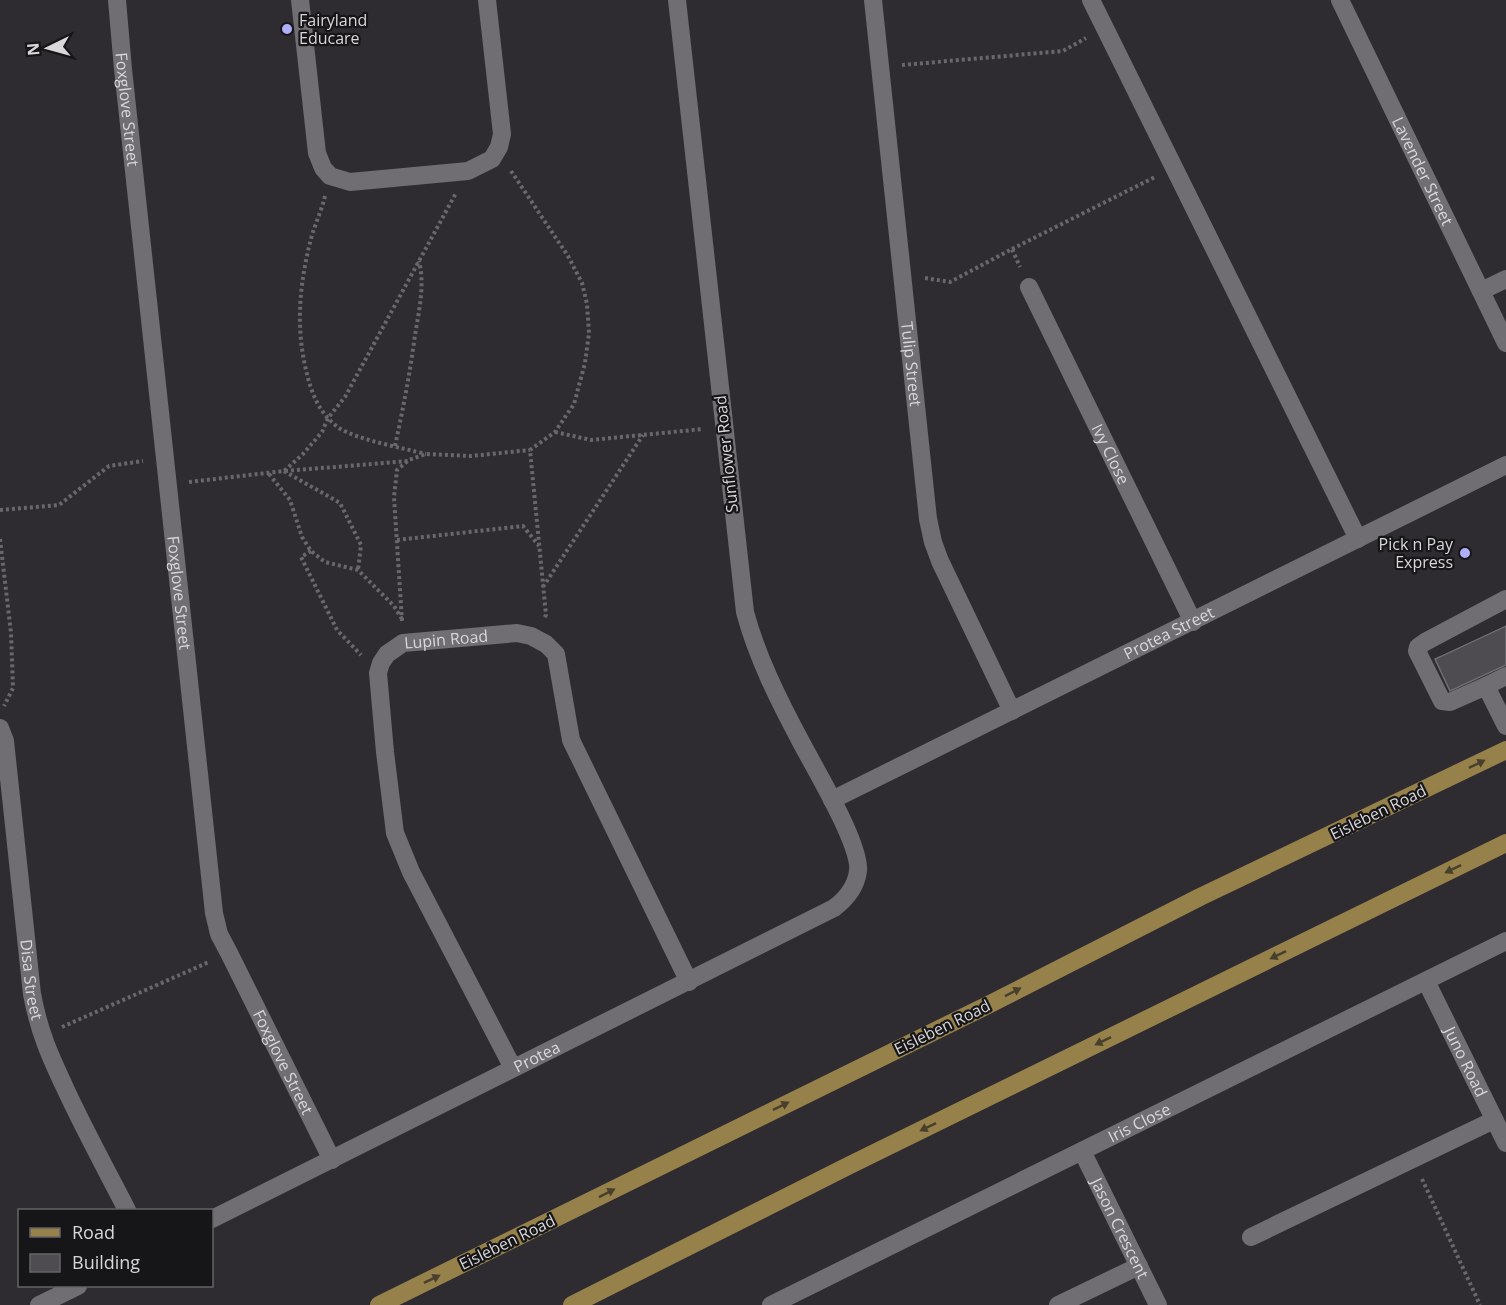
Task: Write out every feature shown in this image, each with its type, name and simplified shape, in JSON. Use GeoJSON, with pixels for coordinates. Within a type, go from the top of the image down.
{"type":"FeatureCollection","features":[{"type":"Feature","properties":{"kind":"main road","name":"Eisleben Road"},"geometry":{"type":"LineString","coordinates":[[379,1305],[992,1003],[1200,897],[1506,750]]}},
{"type":"Feature","properties":{"kind":"main road"},"geometry":{"type":"LineString","coordinates":[[572,1305],[840,1170],[1506,843]]}},
{"type":"Feature","properties":{"kind":"street","name":"Foxglove Street"},"geometry":{"type":"LineString","coordinates":[[117,0],[214,913],[219,934],[332,1160]]}},
{"type":"Feature","properties":{"kind":"street"},"geometry":{"type":"LineString","coordinates":[[300,0],[317,153],[323,168],[330,176],[339,180],[357,182],[468,171],[492,159],[499,147],[502,134],[487,0]]}},
{"type":"Feature","properties":{"kind":"street","name":"Sunflower Road"},"geometry":{"type":"LineString","coordinates":[[677,0],[741,590],[752,637],[801,742],[832,800],[856,855],[858,870],[854,884]]}},
{"type":"Feature","properties":{"kind":"street","name":"Tulip Street"},"geometry":{"type":"LineString","coordinates":[[873,0],[928,519],[933,542],[948,577],[1012,711]]}},
{"type":"Feature","properties":{"kind":"street"},"geometry":{"type":"LineString","coordinates":[[1092,0],[1358,539]]}},
{"type":"Feature","properties":{"kind":"street","name":"Lavender Street"},"geometry":{"type":"LineString","coordinates":[[1340,0],[1506,343]]}},
{"type":"Feature","properties":{"kind":"street"},"geometry":{"type":"LineString","coordinates":[[1481,291],[1506,279]]}},
{"type":"Feature","properties":{"kind":"street","name":"Ivy Close"},"geometry":{"type":"LineString","coordinates":[[1029,287],[1193,622]]}},
{"type":"Feature","properties":{"kind":"street","name":"Protea Street"},"geometry":{"type":"LineString","coordinates":[[832,800],[1506,465]]}},
{"type":"Feature","properties":{"kind":"street"},"geometry":{"type":"LineString","coordinates":[[1506,599],[1425,642],[1417,651],[1442,701],[1450,702],[1506,676]]}},
{"type":"Feature","properties":{"kind":"street","name":"Lupin Road"},"geometry":{"type":"LineString","coordinates":[[378,673],[387,654],[403,643],[517,633],[531,636]]}},
{"type":"Feature","properties":{"kind":"street"},"geometry":{"type":"LineString","coordinates":[[531,636],[546,644],[556,654],[571,740],[690,982]]}},
{"type":"Feature","properties":{"kind":"street"},"geometry":{"type":"LineString","coordinates":[[378,673],[395,833],[417,882],[513,1068]]}},
{"type":"Feature","properties":{"kind":"street"},"geometry":{"type":"LineString","coordinates":[[1486,686],[1506,726]]}},
{"type":"Feature","properties":{"kind":"street","name":"Disa Street"},"geometry":{"type":"LineString","coordinates":[[0,728],[5,741],[37,1022],[79,1118],[126,1209]]}},
{"type":"Feature","properties":{"kind":"street","name":"Protea"},"geometry":{"type":"LineString","coordinates":[[213,1219],[834,908],[845,900],[854,884]]}},
{"type":"Feature","properties":{"kind":"street","name":"Iris Close"},"geometry":{"type":"LineString","coordinates":[[771,1305],[1506,941]]}},
{"type":"Feature","properties":{"kind":"street","name":"Juno Road"},"geometry":{"type":"LineString","coordinates":[[1426,981],[1506,1143]]}},
{"type":"Feature","properties":{"kind":"street"},"geometry":{"type":"LineString","coordinates":[[1251,1237],[1494,1120]]}},
{"type":"Feature","properties":{"kind":"street","name":"Jason Crescent"},"geometry":{"type":"LineString","coordinates":[[1082,1151],[1158,1305]]}},
{"type":"Feature","properties":{"kind":"street"},"geometry":{"type":"LineString","coordinates":[[1058,1305],[1139,1266]]}},
{"type":"Feature","properties":{"kind":"street"},"geometry":{"type":"LineString","coordinates":[[39,1305],[76,1287]]}},
{"type":"Feature","properties":{"kind":"path"},"geometry":{"type":"LineString","coordinates":[[880,66],[927,64],[1063,51],[1105,28]]}},
{"type":"Feature","properties":{"kind":"path"},"geometry":{"type":"LineString","coordinates":[[330,176],[305,267],[298,324],[309,385],[322,413],[340,429],[426,454],[471,456],[530,450],[555,432],[574,404],[589,333],[587,304],[582,283],[553,233],[507,167],[492,159]]}},
{"type":"Feature","properties":{"kind":"path"},"geometry":{"type":"LineString","coordinates":[[903,274],[950,282],[1126,194],[1174,167]]}},
{"type":"Feature","properties":{"kind":"path"},"geometry":{"type":"LineString","coordinates":[[284,471],[310,447],[322,432],[328,418],[345,397],[468,171]]}},
{"type":"Feature","properties":{"kind":"path"},"geometry":{"type":"LineString","coordinates":[[1012,249],[1029,287]]}},
{"type":"Feature","properties":{"kind":"path"},"geometry":{"type":"LineString","coordinates":[[395,446],[405,400],[419,310],[423,276],[419,260]]}},
{"type":"Feature","properties":{"kind":"path"},"geometry":{"type":"LineString","coordinates":[[555,432],[591,440],[723,426]]}},
{"type":"Feature","properties":{"kind":"path"},"geometry":{"type":"LineString","coordinates":[[543,588],[644,435]]}},
{"type":"Feature","properties":{"kind":"path"},"geometry":{"type":"LineString","coordinates":[[530,450],[546,615],[531,636]]}},
{"type":"Feature","properties":{"kind":"path"},"geometry":{"type":"LineString","coordinates":[[168,484],[409,460],[426,454]]}},
{"type":"Feature","properties":{"kind":"path"},"geometry":{"type":"LineString","coordinates":[[0,510],[59,505],[109,466],[165,458]]}},
{"type":"Feature","properties":{"kind":"path"},"geometry":{"type":"LineString","coordinates":[[403,643],[394,497],[397,470],[409,460]]}},
{"type":"Feature","properties":{"kind":"path"},"geometry":{"type":"LineString","coordinates":[[284,471],[340,503],[361,545],[358,570]]}},
{"type":"Feature","properties":{"kind":"path"},"geometry":{"type":"LineString","coordinates":[[269,474],[290,500],[302,537],[311,551],[325,562],[358,570],[394,606],[402,619]]}},
{"type":"Feature","properties":{"kind":"path"},"geometry":{"type":"LineString","coordinates":[[397,540],[523,526],[539,547]]}},
{"type":"Feature","properties":{"kind":"path"},"geometry":{"type":"LineString","coordinates":[[0,539],[11,633],[13,688],[0,715]]}},
{"type":"Feature","properties":{"kind":"path"},"geometry":{"type":"LineString","coordinates":[[311,551],[301,557],[337,630],[378,673]]}},
{"type":"Feature","properties":{"kind":"path"},"geometry":{"type":"LineString","coordinates":[[42,1037],[229,953]]}},
{"type":"Feature","properties":{"kind":"path"},"geometry":{"type":"LineString","coordinates":[[1421,1177],[1480,1305]]}},
{"type":"Feature","properties":{"kind":"building"},"geometry":{"type":"Polygon","coordinates":[[[1506,626],[1506,665],[1450,691],[1435,659],[1506,626]]]}},
{"type":"Feature","properties":{"kind":"place","name":"Fairyland Educare"},"geometry":{"type":"Point","coordinates":[287,29]}},
{"type":"Feature","properties":{"kind":"place","name":"Pick n Pay Express"},"geometry":{"type":"Point","coordinates":[1465,553]}}]}
